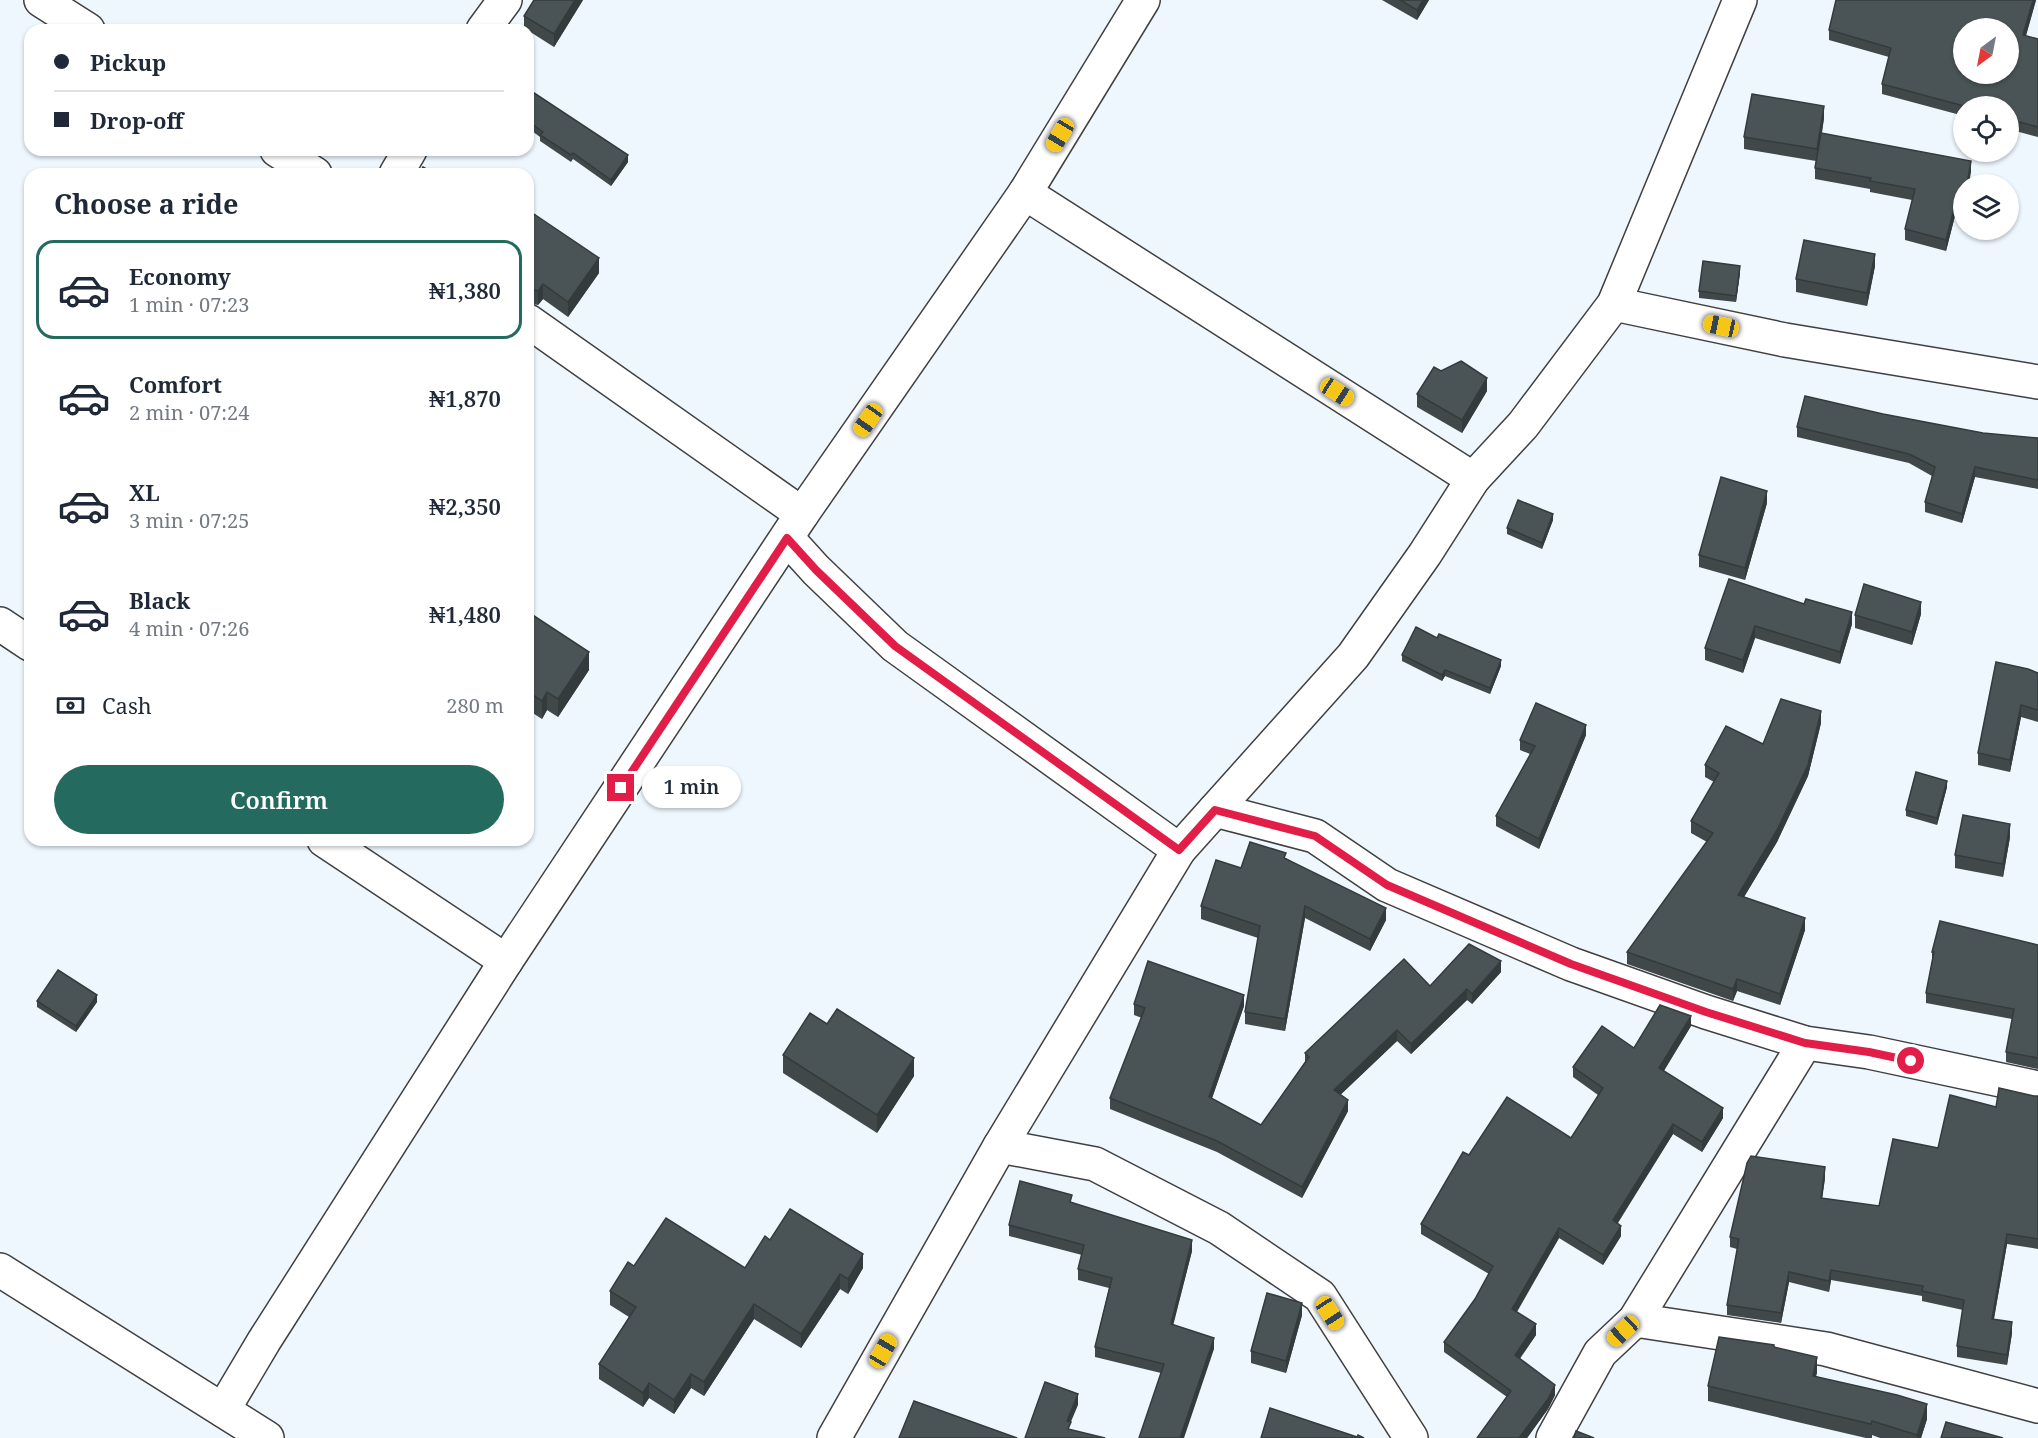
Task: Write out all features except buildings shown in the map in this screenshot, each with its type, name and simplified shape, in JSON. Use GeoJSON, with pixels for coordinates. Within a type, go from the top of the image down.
{"type":"FeatureCollection","features":[{"type":"Feature","properties":{"kind":"street"},"geometry":{"type":"LineString","coordinates":[[41,0],[79,24]]}},
{"type":"Feature","properties":{"kind":"street"},"geometry":{"type":"LineString","coordinates":[[487,24],[505,0]]}},
{"type":"Feature","properties":{"kind":"street"},"geometry":{"type":"LineString","coordinates":[[224,1410],[264,1341],[506,961],[794,526],[1025,193],[1143,0]]}},
{"type":"Feature","properties":{"kind":"street"},"geometry":{"type":"LineString","coordinates":[[834,1438],[1000,1146],[1179,850],[1353,656],[1425,554],[1473,479],[1522,425],[1614,304],[1740,0]]}},
{"type":"Feature","properties":{"kind":"street"},"geometry":{"type":"LineString","coordinates":[[286,156],[306,168]]}},
{"type":"Feature","properties":{"kind":"street"},"geometry":{"type":"LineString","coordinates":[[1025,193],[1473,479]]}},
{"type":"Feature","properties":{"kind":"street"},"geometry":{"type":"LineString","coordinates":[[1614,304],[1785,340],[2038,382]]}},
{"type":"Feature","properties":{"kind":"street"},"geometry":{"type":"LineString","coordinates":[[534,326],[794,526],[816,570],[895,646],[1179,850]]}},
{"type":"Feature","properties":{"kind":"street"},"geometry":{"type":"LineString","coordinates":[[0,624],[24,640]]}},
{"type":"Feature","properties":{"kind":"street"},"geometry":{"type":"LineString","coordinates":[[1215,810],[1315,836],[1387,885],[1571,964],[1706,1012],[1805,1043],[1869,1052],[2038,1088]]}},
{"type":"Feature","properties":{"kind":"street"},"geometry":{"type":"LineString","coordinates":[[333,846],[506,961]]}},
{"type":"Feature","properties":{"kind":"street"},"geometry":{"type":"LineString","coordinates":[[1553,1438],[1600,1353],[1635,1320],[1805,1043]]}},
{"type":"Feature","properties":{"kind":"street"},"geometry":{"type":"LineString","coordinates":[[1000,1146],[1095,1164],[1219,1228],[1320,1296],[1411,1438]]}},
{"type":"Feature","properties":{"kind":"street"},"geometry":{"type":"LineString","coordinates":[[0,1270],[267,1438]]}},
{"type":"Feature","properties":{"kind":"street"},"geometry":{"type":"LineString","coordinates":[[1635,1320],[1826,1349],[2038,1406]]}},
{"type":"Feature","properties":{"kind":"route"},"geometry":{"type":"LineString","coordinates":[[621,788],[787,538],[816,570],[895,646],[1179,850],[1215,810],[1315,836],[1387,885],[1571,964],[1706,1012],[1805,1043],[1869,1052],[1911,1061]]}}]}
